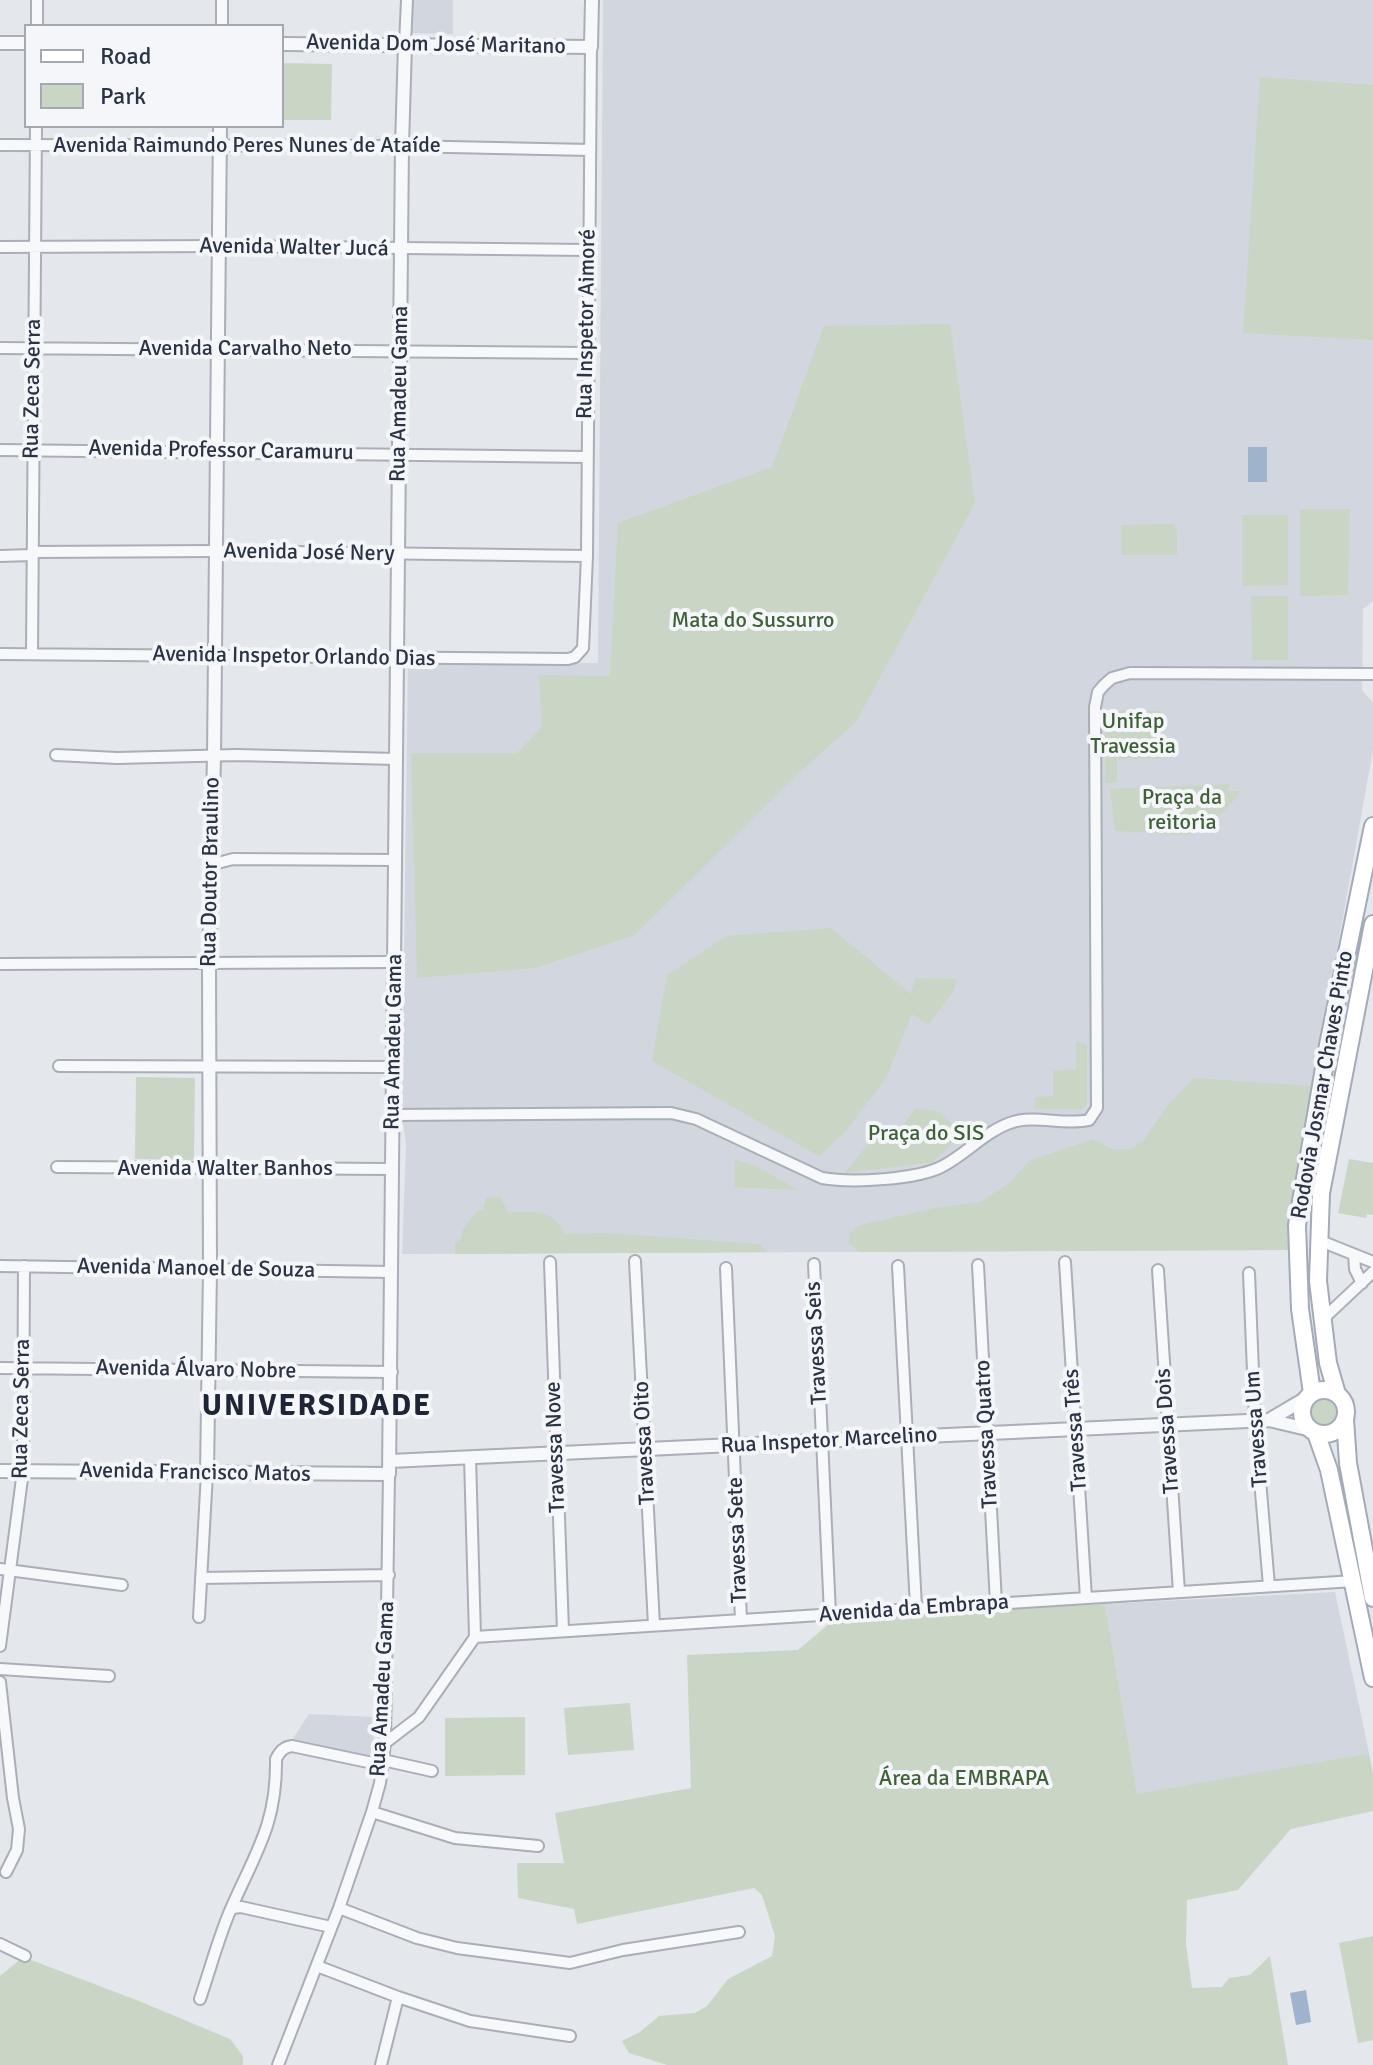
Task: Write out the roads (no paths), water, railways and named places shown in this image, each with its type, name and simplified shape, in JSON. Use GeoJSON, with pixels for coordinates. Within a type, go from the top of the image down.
{"type":"FeatureCollection","features":[{"type":"Feature","properties":{"kind":"main road","name":"Rodovia Josmar Chaves Pinto"},"geometry":{"type":"LineString","coordinates":[[1373,826],[1328,1045],[1297,1225],[1300,1309],[1310,1395],[1301,1414],[1314,1432],[1329,1470],[1373,1678]]}},
{"type":"Feature","properties":{"kind":"main road","name":"Rodovia Josmar Chaves Pinto"},"geometry":{"type":"LineString","coordinates":[[1373,924],[1321,1193],[1318,1240],[1318,1281],[1328,1363],[1337,1394],[1345,1405],[1348,1463],[1373,1598]]}},
{"type":"Feature","properties":{"kind":"main road"},"geometry":{"type":"LineString","coordinates":[[1310,1395],[1324,1390],[1337,1394]]}},
{"type":"Feature","properties":{"kind":"main road"},"geometry":{"type":"LineString","coordinates":[[1314,1432],[1331,1433],[1345,1419]]}},
{"type":"Feature","properties":{"kind":"street"},"geometry":{"type":"LineString","coordinates":[[37,0],[37,24]]}},
{"type":"Feature","properties":{"kind":"street"},"geometry":{"type":"LineString","coordinates":[[222,0],[222,24]]}},
{"type":"Feature","properties":{"kind":"street","name":"Rua Amadeu Gama"},"geometry":{"type":"LineString","coordinates":[[278,2065],[339,1908],[372,1812],[385,1743],[392,1372],[402,146],[407,0]]}},
{"type":"Feature","properties":{"kind":"street","name":"Rua Inspetor Aimoré"},"geometry":{"type":"LineString","coordinates":[[583,648],[587,556],[592,0]]}},
{"type":"Feature","properties":{"kind":"street"},"geometry":{"type":"LineString","coordinates":[[0,43],[24,43]]}},
{"type":"Feature","properties":{"kind":"street","name":"Avenida Dom José Maritano"},"geometry":{"type":"LineString","coordinates":[[284,44],[591,47]]}},
{"type":"Feature","properties":{"kind":"street","name":"Rua Zeca Serra"},"geometry":{"type":"LineString","coordinates":[[32,653],[36,128]]}},
{"type":"Feature","properties":{"kind":"street","name":"Rua Doutor Braulino"},"geometry":{"type":"LineString","coordinates":[[199,1617],[207,1473],[210,1269],[209,963],[220,128]]}},
{"type":"Feature","properties":{"kind":"street","name":"Avenida Raimundo Peres Nunes de Ataíde"},"geometry":{"type":"LineString","coordinates":[[0,145],[220,144],[590,150]]}},
{"type":"Feature","properties":{"kind":"street","name":"Avenida Walter Jucá"},"geometry":{"type":"LineString","coordinates":[[0,247],[588,250]]}},
{"type":"Feature","properties":{"kind":"street","name":"Avenida Carvalho Neto"},"geometry":{"type":"LineString","coordinates":[[0,348],[587,353]]}},
{"type":"Feature","properties":{"kind":"street","name":"Avenida Professor Caramuru"},"geometry":{"type":"LineString","coordinates":[[0,450],[586,457]]}},
{"type":"Feature","properties":{"kind":"street","name":"Avenida José Nery"},"geometry":{"type":"LineString","coordinates":[[0,556],[215,551],[587,556]]}},
{"type":"Feature","properties":{"kind":"street","name":"Avenida Inspetor Orlando Dias"},"geometry":{"type":"LineString","coordinates":[[0,654],[568,659],[575,657],[583,648]]}},
{"type":"Feature","properties":{"kind":"street"},"geometry":{"type":"LineString","coordinates":[[393,1115],[671,1113],[696,1119],[822,1178],[835,1180],[872,1179],[935,1170],[1010,1123],[1089,1120],[1097,1108],[1094,776],[1098,692],[1112,678],[1130,673],[1373,674]]}},
{"type":"Feature","properties":{"kind":"street"},"geometry":{"type":"LineString","coordinates":[[56,755],[397,759]]}},
{"type":"Feature","properties":{"kind":"street"},"geometry":{"type":"LineString","coordinates":[[210,865],[233,859],[395,860]]}},
{"type":"Feature","properties":{"kind":"street"},"geometry":{"type":"LineString","coordinates":[[0,964],[395,962]]}},
{"type":"Feature","properties":{"kind":"street"},"geometry":{"type":"LineString","coordinates":[[59,1066],[393,1067]]}},
{"type":"Feature","properties":{"kind":"street","name":"Avenida Walter Banhos"},"geometry":{"type":"LineString","coordinates":[[57,1167],[393,1169]]}},
{"type":"Feature","properties":{"kind":"street"},"geometry":{"type":"LineString","coordinates":[[1318,1240],[1373,1262]]}},
{"type":"Feature","properties":{"kind":"street"},"geometry":{"type":"LineString","coordinates":[[1354,1255],[1355,1269],[1362,1283]]}},
{"type":"Feature","properties":{"kind":"street","name":"Travessa Oito"},"geometry":{"type":"LineString","coordinates":[[635,1261],[654,1625]]}},
{"type":"Feature","properties":{"kind":"street","name":"Travessa Nove"},"geometry":{"type":"LineString","coordinates":[[550,1262],[563,1631]]}},
{"type":"Feature","properties":{"kind":"street","name":"Travessa Três"},"geometry":{"type":"LineString","coordinates":[[1065,1262],[1086,1598]]}},
{"type":"Feature","properties":{"kind":"street","name":"Travessa Seis"},"geometry":{"type":"LineString","coordinates":[[814,1264],[830,1614]]}},
{"type":"Feature","properties":{"kind":"street","name":"Travessa Quatro"},"geometry":{"type":"LineString","coordinates":[[978,1265],[996,1603]]}},
{"type":"Feature","properties":{"kind":"street","name":"Avenida Manoel de Souza"},"geometry":{"type":"LineString","coordinates":[[0,1266],[392,1272]]}},
{"type":"Feature","properties":{"kind":"street","name":"Rua Zeca Serra"},"geometry":{"type":"LineString","coordinates":[[0,1646],[6,1569],[23,1471],[24,1266]]}},
{"type":"Feature","properties":{"kind":"street"},"geometry":{"type":"LineString","coordinates":[[898,1266],[916,1607]]}},
{"type":"Feature","properties":{"kind":"street","name":"Travessa Sete"},"geometry":{"type":"LineString","coordinates":[[726,1268],[741,1620]]}},
{"type":"Feature","properties":{"kind":"street","name":"Travessa Dois"},"geometry":{"type":"LineString","coordinates":[[1158,1270],[1179,1592]]}},
{"type":"Feature","properties":{"kind":"street"},"geometry":{"type":"LineString","coordinates":[[1324,1318],[1373,1272]]}},
{"type":"Feature","properties":{"kind":"street","name":"Travessa Um"},"geometry":{"type":"LineString","coordinates":[[1249,1273],[1262,1420],[1269,1586]]}},
{"type":"Feature","properties":{"kind":"street","name":"Avenida Álvaro Nobre"},"geometry":{"type":"LineString","coordinates":[[0,1368],[392,1372]]}},
{"type":"Feature","properties":{"kind":"street","name":"Rua Inspetor Marcelino"},"geometry":{"type":"LineString","coordinates":[[1262,1420],[1310,1395]]}},
{"type":"Feature","properties":{"kind":"street","name":"Rua Inspetor Marcelino"},"geometry":{"type":"LineString","coordinates":[[390,1468],[470,1457],[1262,1420],[1314,1432]]}},
{"type":"Feature","properties":{"kind":"street"},"geometry":{"type":"LineString","coordinates":[[385,1743],[419,1717],[475,1637],[470,1457]]}},
{"type":"Feature","properties":{"kind":"street","name":"Avenida Francisco Matos"},"geometry":{"type":"LineString","coordinates":[[0,1471],[207,1473],[390,1468]]}},
{"type":"Feature","properties":{"kind":"street"},"geometry":{"type":"LineString","coordinates":[[6,1569],[122,1585]]}},
{"type":"Feature","properties":{"kind":"street"},"geometry":{"type":"LineString","coordinates":[[201,1578],[389,1575]]}},
{"type":"Feature","properties":{"kind":"street","name":"Avenida da Embrapa"},"geometry":{"type":"LineString","coordinates":[[475,1637],[1354,1581]]}},
{"type":"Feature","properties":{"kind":"street"},"geometry":{"type":"LineString","coordinates":[[0,1669],[109,1676]]}},
{"type":"Feature","properties":{"kind":"street"},"geometry":{"type":"LineString","coordinates":[[0,1682],[19,1837],[17,1850],[6,1872]]}},
{"type":"Feature","properties":{"kind":"street"},"geometry":{"type":"LineString","coordinates":[[200,1999],[230,1911],[265,1836],[275,1800],[276,1759],[288,1746],[432,1771]]}},
{"type":"Feature","properties":{"kind":"street"},"geometry":{"type":"LineString","coordinates":[[0,1791],[13,1798]]}},
{"type":"Feature","properties":{"kind":"street"},"geometry":{"type":"LineString","coordinates":[[372,1812],[455,1838],[538,1846]]}},
{"type":"Feature","properties":{"kind":"street"},"geometry":{"type":"LineString","coordinates":[[230,1911],[241,1907],[331,1927]]}},
{"type":"Feature","properties":{"kind":"street"},"geometry":{"type":"LineString","coordinates":[[339,1908],[417,1938],[448,1946],[570,1963],[623,1950],[739,1932]]}},
{"type":"Feature","properties":{"kind":"street"},"geometry":{"type":"LineString","coordinates":[[0,1944],[25,1956]]}},
{"type":"Feature","properties":{"kind":"street"},"geometry":{"type":"LineString","coordinates":[[317,1966],[470,2021],[570,2036]]}},
{"type":"Feature","properties":{"kind":"street"},"geometry":{"type":"LineString","coordinates":[[381,2065],[398,1997]]}},
{"type":"Feature","properties":{"kind":"water"},"geometry":{"type":"Polygon","coordinates":[[[1248,447],[1267,447],[1267,482],[1248,482],[1248,447]]]}},
{"type":"Feature","properties":{"kind":"water"},"geometry":{"type":"Polygon","coordinates":[[[1306,1990],[1311,2022],[1296,2025],[1290,1993],[1306,1990]]]}},
{"type":"Feature","properties":{"kind":"district","name":"UNIVERSIDADE"},"geometry":{"type":"Point","coordinates":[317,1407]}},
{"type":"Feature","properties":{"kind":"park label","name":"Mata do Sussurro"},"geometry":{"type":"Point","coordinates":[753,621]}},
{"type":"Feature","properties":{"kind":"park label","name":"Unifap Travessia"},"geometry":{"type":"Point","coordinates":[1133,734]}},
{"type":"Feature","properties":{"kind":"park label","name":"Praça da reitoria"},"geometry":{"type":"Point","coordinates":[1182,810]}},
{"type":"Feature","properties":{"kind":"park label","name":"Praça do SIS"},"geometry":{"type":"Point","coordinates":[926,1134]}},
{"type":"Feature","properties":{"kind":"park label","name":"Área da EMBRAPA"},"geometry":{"type":"Point","coordinates":[964,1779]}}]}
